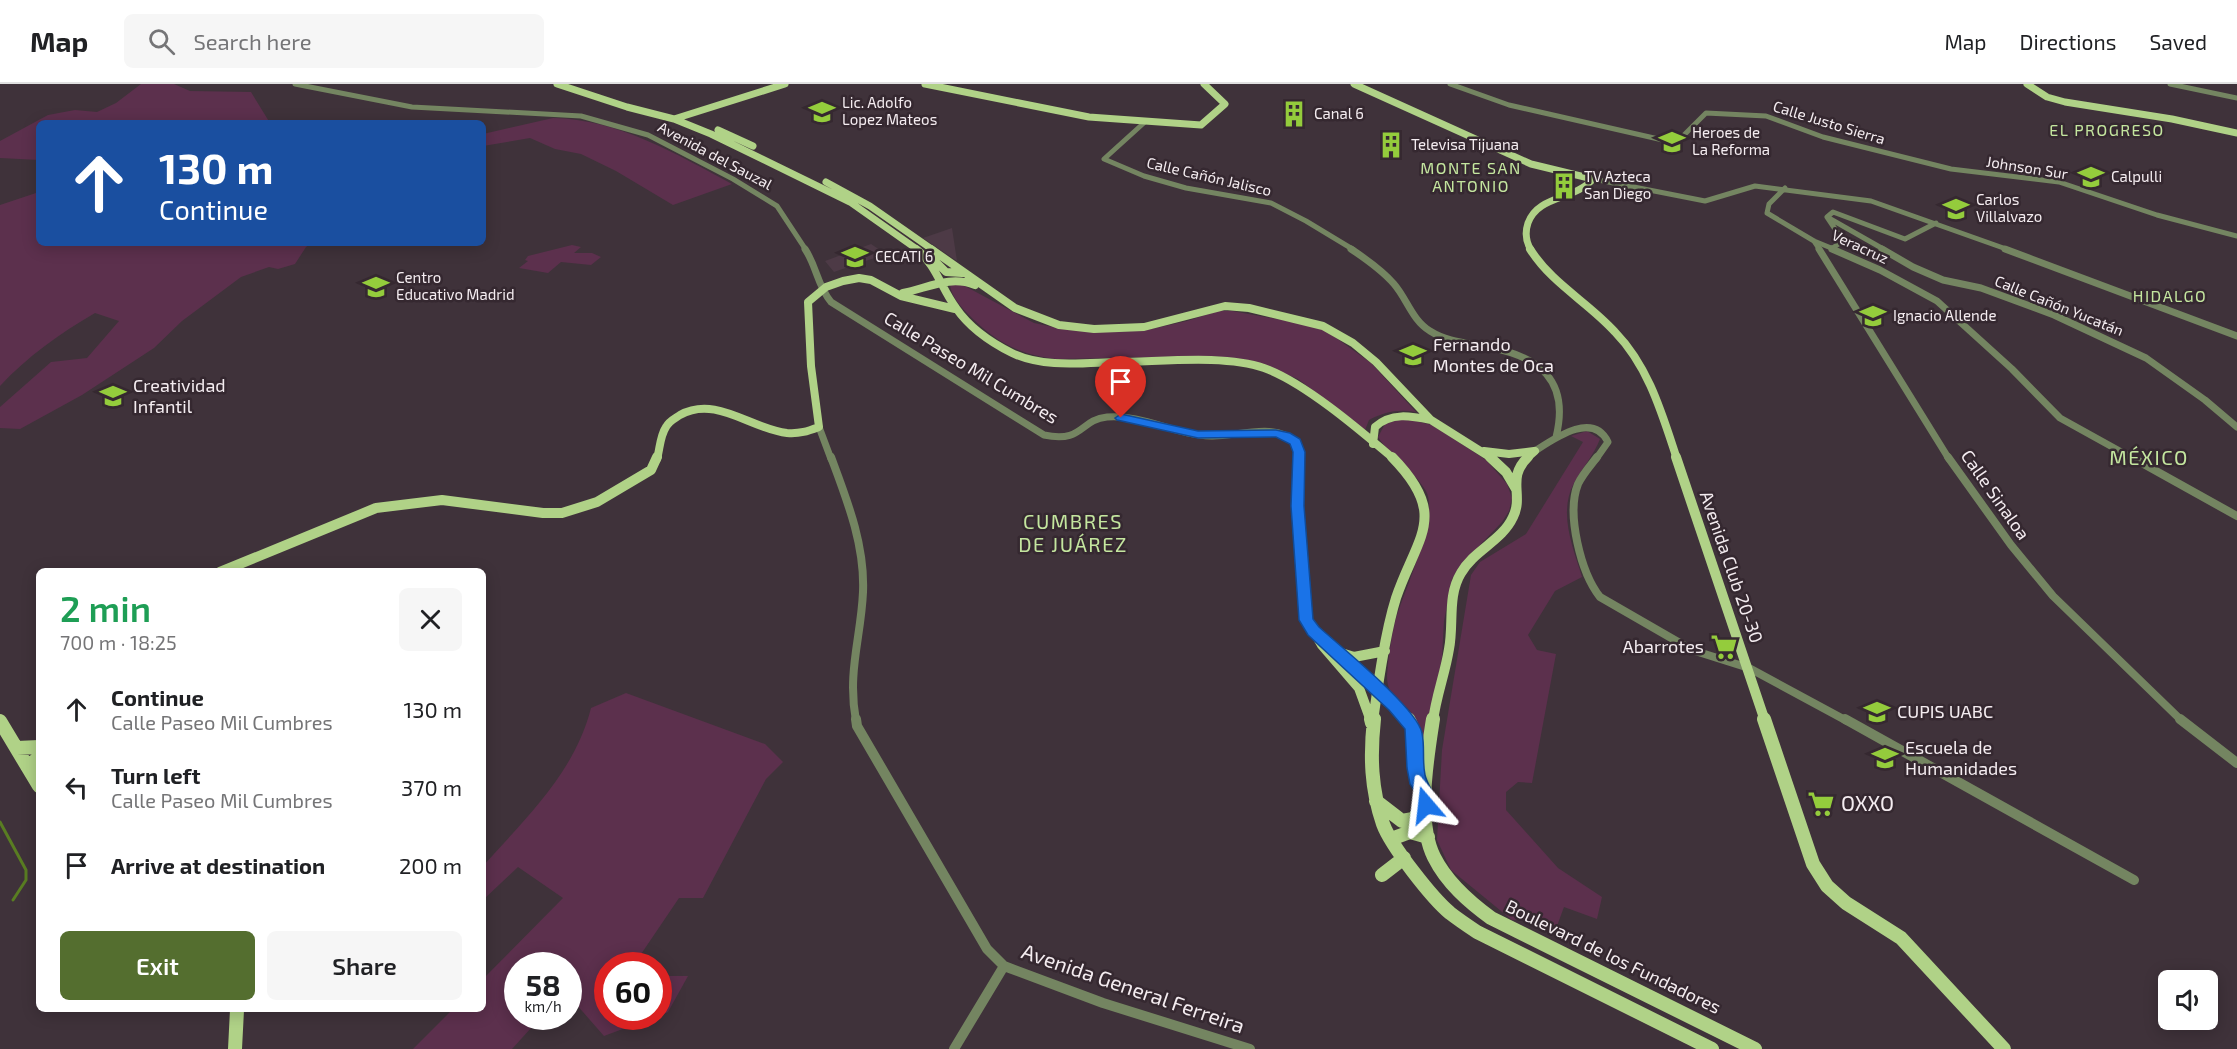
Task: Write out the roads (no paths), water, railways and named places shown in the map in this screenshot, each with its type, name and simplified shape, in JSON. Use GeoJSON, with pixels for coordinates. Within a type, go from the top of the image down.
{"type":"FeatureCollection","features":[{"type":"Feature","properties":{"kind":"main road"},"geometry":{"type":"LineString","coordinates":[[557,84],[627,107],[674,119],[820,187],[863,210],[927,257],[937,261],[946,273],[965,273]]}},
{"type":"Feature","properties":{"kind":"main road"},"geometry":{"type":"LineString","coordinates":[[574,84],[646,107],[683,115],[843,190],[870,206],[1015,308],[1037,318],[1078,328],[1144,327],[1225,306],[1249,308],[1316,323],[1339,334],[1371,357],[1431,420],[1482,451],[1506,472],[1516,489]]}},
{"type":"Feature","properties":{"kind":"main road"},"geometry":{"type":"LineString","coordinates":[[674,119],[785,84]]}},
{"type":"Feature","properties":{"kind":"main road"},"geometry":{"type":"LineString","coordinates":[[925,84],[1089,117],[1201,126],[1225,104],[1204,84]]}},
{"type":"Feature","properties":{"kind":"main road"},"geometry":{"type":"LineString","coordinates":[[1354,84],[1514,157],[1547,169],[1593,178],[1591,182],[1580,188],[1579,180],[1572,174]]}},
{"type":"Feature","properties":{"kind":"main road"},"geometry":{"type":"LineString","coordinates":[[2027,84],[2047,97],[2065,102],[2172,119],[2237,133]]}},
{"type":"Feature","properties":{"kind":"main road"},"geometry":{"type":"LineString","coordinates":[[820,187],[843,190]]}},
{"type":"Feature","properties":{"kind":"main road","name":"Avenida Club 20-30"},"geometry":{"type":"LineString","coordinates":[[1580,188],[1532,212],[1526,224],[1525,241],[1530,253],[1545,270],[1613,328],[1643,366],[1658,403],[1749,668],[1813,864],[1827,886],[1846,903],[1900,938],[2004,1049]]}},
{"type":"Feature","properties":{"kind":"main road"},"geometry":{"type":"LineString","coordinates":[[927,257],[956,309],[994,344],[1032,360],[1063,363],[1228,361],[1264,368],[1302,387],[1393,458],[1408,475],[1423,506],[1425,525],[1422,539],[1396,599],[1377,689],[1370,765],[1376,801],[1384,827],[1404,858],[1437,900],[1450,913],[1477,932],[1712,1049]]}},
{"type":"Feature","properties":{"kind":"main road"},"geometry":{"type":"LineString","coordinates":[[229,568],[355,515],[397,504],[442,500],[543,513],[562,513],[580,509],[651,470],[657,464],[666,426],[673,418],[692,410],[718,410],[794,435],[811,432],[819,427],[808,302],[812,295],[846,280],[868,279],[894,293],[933,301],[956,309]]}},
{"type":"Feature","properties":{"kind":"main road"},"geometry":{"type":"LineString","coordinates":[[894,293],[919,290],[941,282],[963,280],[996,295]]}},
{"type":"Feature","properties":{"kind":"main road"},"geometry":{"type":"LineString","coordinates":[[1374,444],[1375,427],[1387,418],[1404,415],[1431,420]]}},
{"type":"Feature","properties":{"kind":"main road"},"geometry":{"type":"LineString","coordinates":[[1482,451],[1509,454],[1535,451]]}},
{"type":"Feature","properties":{"kind":"main road","name":"Boulevard de los Fundadores"},"geometry":{"type":"LineString","coordinates":[[1535,451],[1518,469],[1517,509],[1509,526],[1471,558],[1456,582],[1451,644],[1436,701],[1426,799],[1428,837],[1433,853],[1450,882],[1468,902],[1491,918],[1755,1049]]}},
{"type":"Feature","properties":{"kind":"main road"},"geometry":{"type":"LineString","coordinates":[[1314,631],[1330,655],[1355,681],[1364,695],[1374,728]]}},
{"type":"Feature","properties":{"kind":"main road"},"geometry":{"type":"LineString","coordinates":[[1338,652],[1354,657],[1385,651]]}},
{"type":"Feature","properties":{"kind":"main road"},"geometry":{"type":"LineString","coordinates":[[1376,801],[1396,818],[1407,821],[1417,818],[1426,799],[1417,776],[1415,733],[1412,726],[1377,689]]}},
{"type":"Feature","properties":{"kind":"main road"},"geometry":{"type":"LineString","coordinates":[[0,721],[33,769]]}},
{"type":"Feature","properties":{"kind":"main road"},"geometry":{"type":"LineString","coordinates":[[17,748],[36,747]]}},
{"type":"Feature","properties":{"kind":"main road"},"geometry":{"type":"LineString","coordinates":[[1391,838],[1403,831],[1428,837]]}},
{"type":"Feature","properties":{"kind":"main road"},"geometry":{"type":"LineString","coordinates":[[1382,875],[1404,858]]}},
{"type":"Feature","properties":{"kind":"main road"},"geometry":{"type":"LineString","coordinates":[[235,1049],[237,1012]]}},
{"type":"Feature","properties":{"kind":"street","name":"Avenida del Sauzal"},"geometry":{"type":"LineString","coordinates":[[295,84],[412,107],[581,116],[655,138],[768,198],[777,206],[811,258],[821,290]]}},
{"type":"Feature","properties":{"kind":"street","name":"Calle Justo Sierra"},"geometry":{"type":"LineString","coordinates":[[1450,84],[1509,105],[1676,143],[1706,113],[1717,111],[1771,117],[1823,136],[1951,169]]}},
{"type":"Feature","properties":{"kind":"street"},"geometry":{"type":"LineString","coordinates":[[2164,84],[2237,98]]}},
{"type":"Feature","properties":{"kind":"street"},"geometry":{"type":"LineString","coordinates":[[2170,84],[2186,88]]}},
{"type":"Feature","properties":{"kind":"street","name":"Calle Cañón Jalisco"},"geometry":{"type":"LineString","coordinates":[[1146,121],[1104,159],[1130,172],[1156,181],[1216,195],[1275,205],[1341,244],[1371,264],[1395,285],[1411,313],[1428,330],[1456,342],[1496,349],[1536,365],[1553,381],[1559,393],[1560,421],[1556,437]]}},
{"type":"Feature","properties":{"kind":"street","name":"Johnson Sur"},"geometry":{"type":"LineString","coordinates":[[1951,169],[2059,182],[2157,215],[2237,236]]}},
{"type":"Feature","properties":{"kind":"street"},"geometry":{"type":"LineString","coordinates":[[1593,178],[1705,201],[1720,200],[1751,186],[1785,188],[1881,204],[2237,336]]}},
{"type":"Feature","properties":{"kind":"street","name":"Veracruz"},"geometry":{"type":"LineString","coordinates":[[1785,188],[1769,204],[1767,213],[1814,241],[1880,270],[1937,301],[2012,369],[2039,399],[2060,417],[2237,516]]}},
{"type":"Feature","properties":{"kind":"street"},"geometry":{"type":"LineString","coordinates":[[1831,249],[1843,241],[1827,217],[1833,212],[1905,239],[1936,223]]}},
{"type":"Feature","properties":{"kind":"street","name":"Calle Cañón Yucatán"},"geometry":{"type":"LineString","coordinates":[[1827,217],[1913,267],[1943,280],[1981,288],[2054,315],[2146,358],[2205,400],[2237,427]]}},
{"type":"Feature","properties":{"kind":"street","name":"Calle Sinaloa"},"geometry":{"type":"LineString","coordinates":[[1814,241],[1921,414],[1993,522],[2045,588],[2193,733],[2237,763]]}},
{"type":"Feature","properties":{"kind":"street","name":"Calle Paseo Mil Cumbres"},"geometry":{"type":"LineString","coordinates":[[821,290],[831,302],[1044,435],[1063,438],[1072,436],[1082,433],[1089,425],[1104,417],[1121,418],[1210,436],[1270,433],[1290,438],[1295,442],[1299,452],[1297,490],[1306,620],[1314,631],[1377,689]]}},
{"type":"Feature","properties":{"kind":"street"},"geometry":{"type":"LineString","coordinates":[[819,427],[859,540],[863,583],[862,613],[854,654],[851,698],[857,726],[987,949],[1004,966],[954,1049]]}},
{"type":"Feature","properties":{"kind":"street"},"geometry":{"type":"LineString","coordinates":[[1535,451],[1556,437],[1582,427],[1600,430],[1607,438],[1608,442],[1578,486],[1575,502],[1575,529],[1592,588],[1604,599],[1692,650],[1749,668],[1902,750],[2134,880]]}},
{"type":"Feature","properties":{"kind":"street","name":"Avenida General Ferreira"},"geometry":{"type":"LineString","coordinates":[[1004,966],[1103,1003],[1250,1049]]}},
{"type":"Feature","properties":{"kind":"waterway"},"geometry":{"type":"LineString","coordinates":[[0,822],[26,870],[26,880],[13,900]]}},
{"type":"Feature","properties":{"kind":"place","name":"Lic. Adolfo Lopez Mateos"},"geometry":{"type":"Point","coordinates":[822,112]}},
{"type":"Feature","properties":{"kind":"place","name":"Canal 6"},"geometry":{"type":"Point","coordinates":[1294,114]}},
{"type":"Feature","properties":{"kind":"place","name":"Heroes de La Reforma"},"geometry":{"type":"Point","coordinates":[1672,142]}},
{"type":"Feature","properties":{"kind":"place","name":"Televisa Tijuana"},"geometry":{"type":"Point","coordinates":[1391,145]}},
{"type":"Feature","properties":{"kind":"place","name":"Calpulli"},"geometry":{"type":"Point","coordinates":[2091,177]}},
{"type":"Feature","properties":{"kind":"place","name":"TV Azteca San Diego"},"geometry":{"type":"Point","coordinates":[1564,186]}},
{"type":"Feature","properties":{"kind":"place","name":"Carlos Villalvazo"},"geometry":{"type":"Point","coordinates":[1956,209]}},
{"type":"Feature","properties":{"kind":"place","name":"CECATI 6"},"geometry":{"type":"Point","coordinates":[855,257]}},
{"type":"Feature","properties":{"kind":"place","name":"Centro Educativo Madrid"},"geometry":{"type":"Point","coordinates":[376,287]}},
{"type":"Feature","properties":{"kind":"place","name":"Ignacio Allende"},"geometry":{"type":"Point","coordinates":[1873,316]}},
{"type":"Feature","properties":{"kind":"place","name":"Fernando Montes de Oca"},"geometry":{"type":"Point","coordinates":[1413,355]}},
{"type":"Feature","properties":{"kind":"place","name":"Creatividad Infantil"},"geometry":{"type":"Point","coordinates":[113,396]}},
{"type":"Feature","properties":{"kind":"place","name":"Abarrotes"},"geometry":{"type":"Point","coordinates":[1724,647]}},
{"type":"Feature","properties":{"kind":"place","name":"CUPIS UABC"},"geometry":{"type":"Point","coordinates":[1877,712]}},
{"type":"Feature","properties":{"kind":"place","name":"Escuela de Humanidades"},"geometry":{"type":"Point","coordinates":[1885,758]}},
{"type":"Feature","properties":{"kind":"place","name":"OXXO"},"geometry":{"type":"Point","coordinates":[1821,804]}},
{"type":"Feature","properties":{"kind":"district","name":"EL PROGRESO"},"geometry":{"type":"Point","coordinates":[2107,130]}},
{"type":"Feature","properties":{"kind":"district","name":"MONTE SAN ANTONIO"},"geometry":{"type":"Point","coordinates":[1471,177]}},
{"type":"Feature","properties":{"kind":"district","name":"HIDALGO"},"geometry":{"type":"Point","coordinates":[2170,296]}},
{"type":"Feature","properties":{"kind":"district","name":"MÉXICO"},"geometry":{"type":"Point","coordinates":[2149,458]}},
{"type":"Feature","properties":{"kind":"district","name":"CUMBRES DE JUÁREZ"},"geometry":{"type":"Point","coordinates":[1073,534]}}]}
